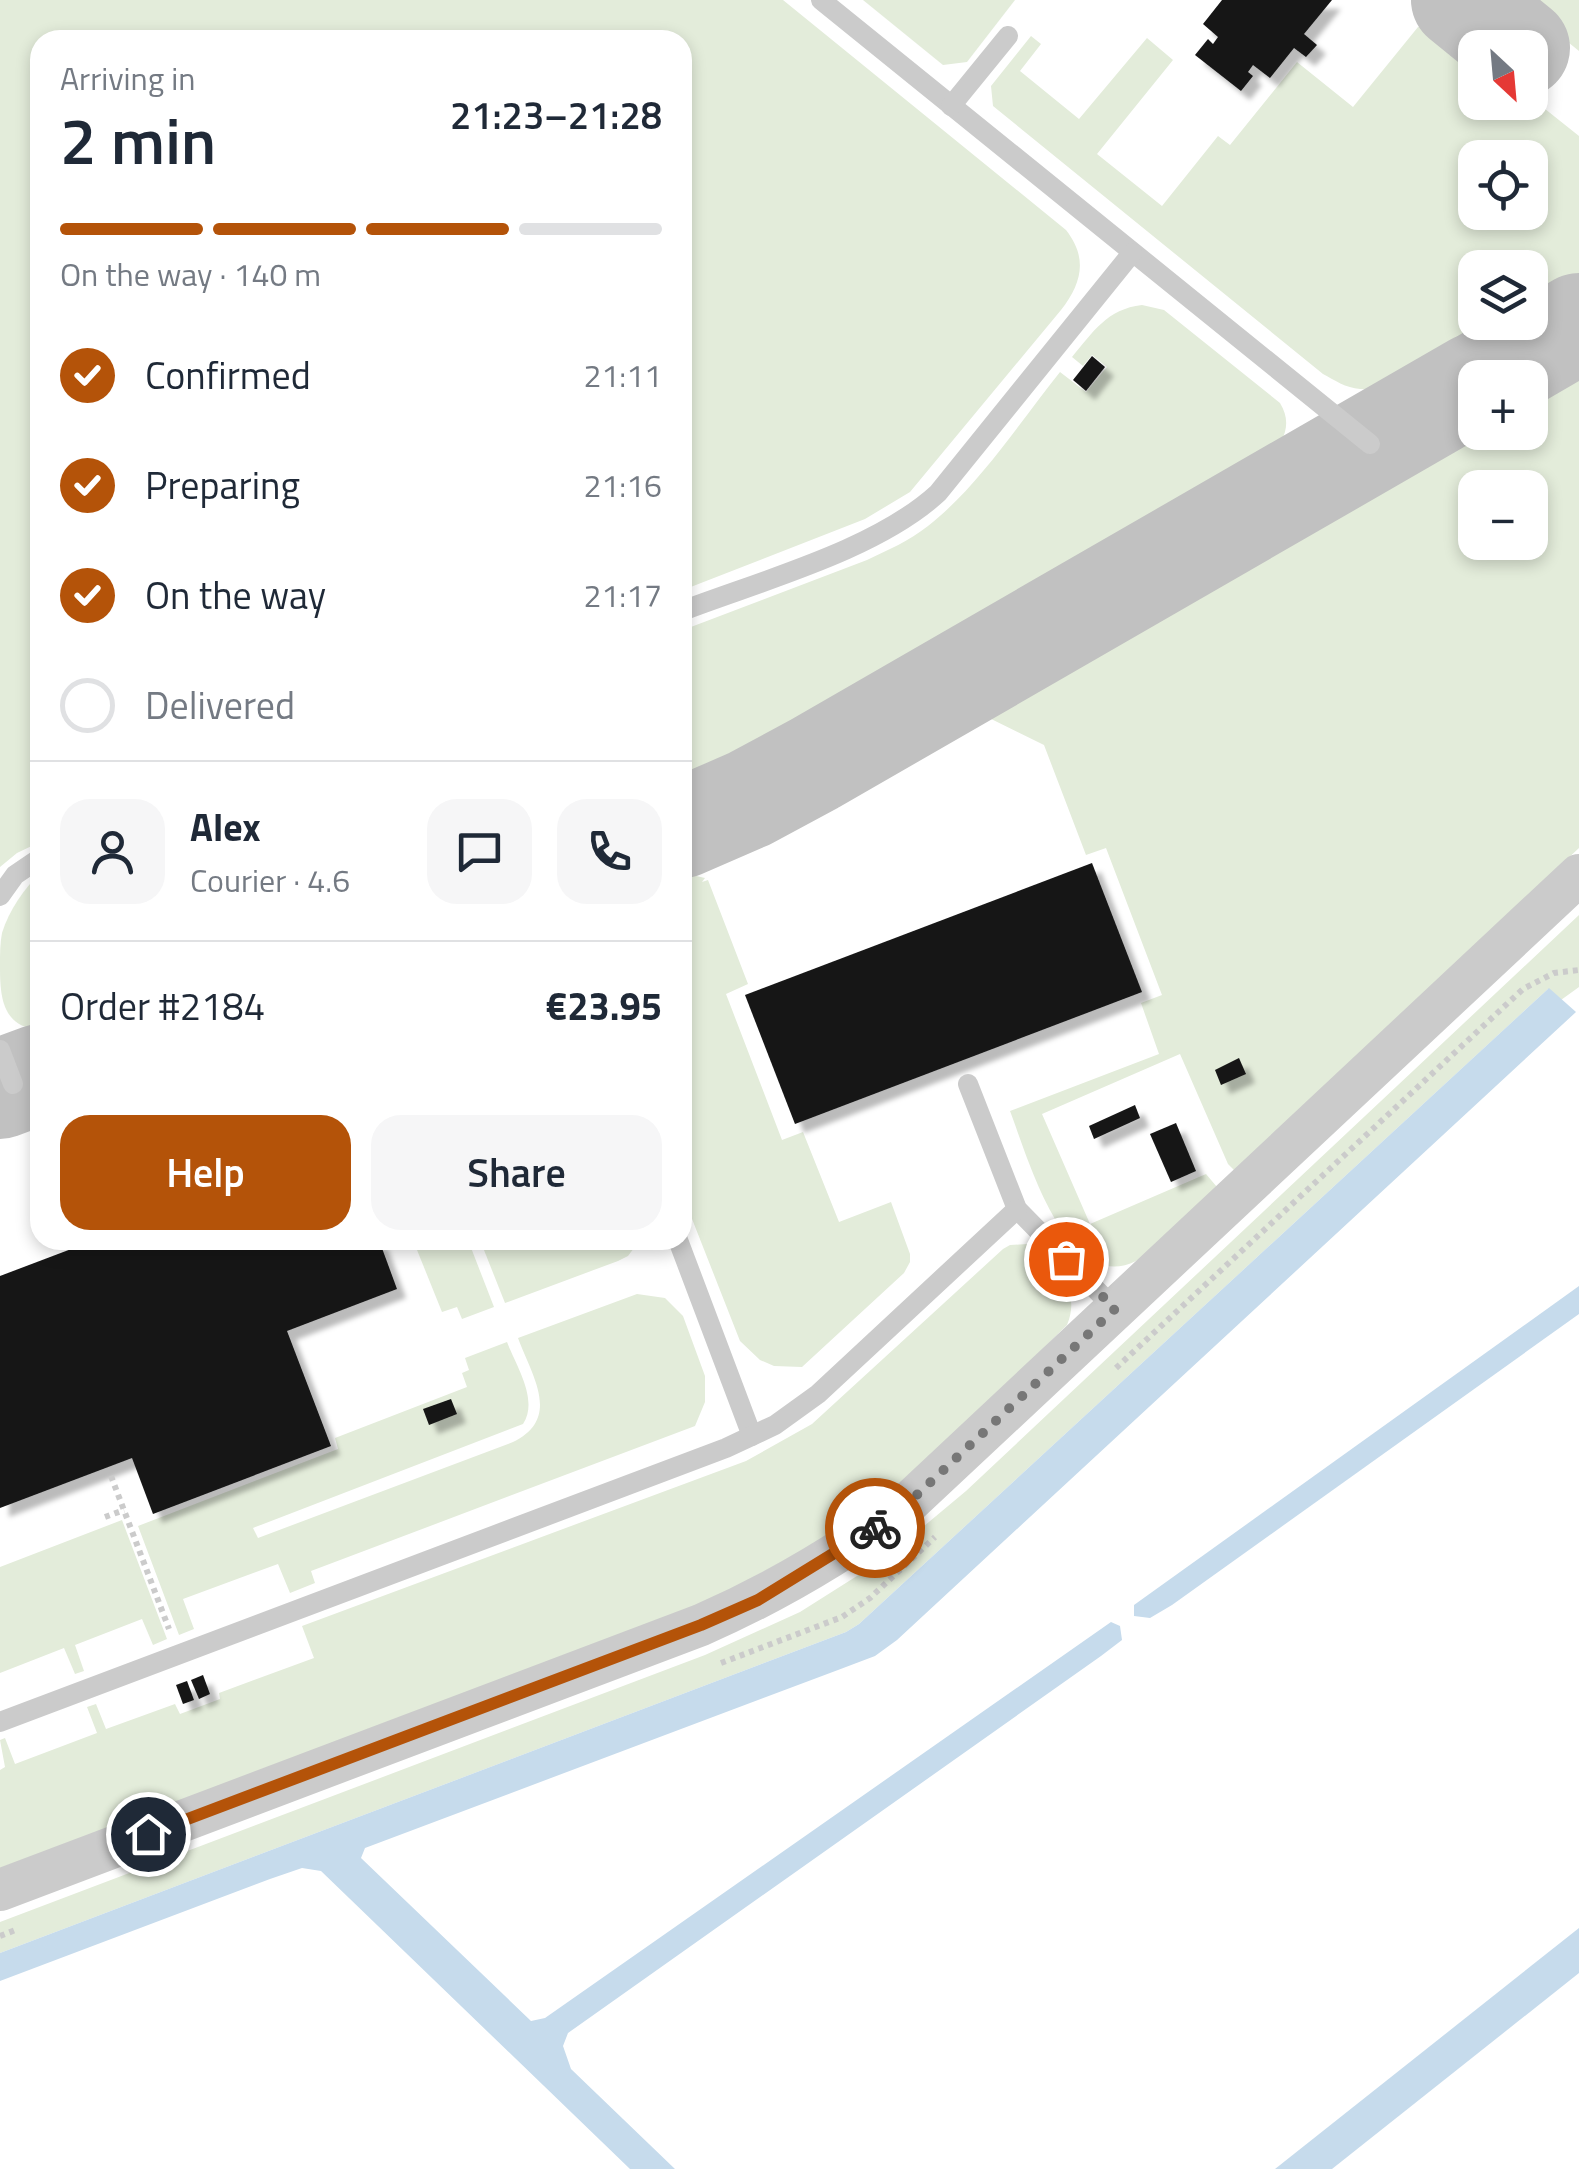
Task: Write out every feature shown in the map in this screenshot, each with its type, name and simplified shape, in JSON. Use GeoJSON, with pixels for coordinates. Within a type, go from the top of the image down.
{"type":"FeatureCollection","features":[{"type":"Feature","properties":{"kind":"street"},"geometry":{"type":"LineString","coordinates":[[0,1890],[701,1625],[758,1600],[858,1540],[904,1507],[1579,875]]}},
{"type":"Feature","properties":{"kind":"lane"},"geometry":{"type":"LineString","coordinates":[[821,0],[1370,444]]}},
{"type":"Feature","properties":{"kind":"lane"},"geometry":{"type":"LineString","coordinates":[[951,106],[1008,36]]}},
{"type":"Feature","properties":{"kind":"lane"},"geometry":{"type":"LineString","coordinates":[[692,607],[869,539],[914,514],[938,493],[1132,253]]}},
{"type":"Feature","properties":{"kind":"lane"},"geometry":{"type":"LineString","coordinates":[[0,896],[15,875],[30,865]]}},
{"type":"Feature","properties":{"kind":"lane"},"geometry":{"type":"LineString","coordinates":[[0,1050],[13,1084]]}},
{"type":"Feature","properties":{"kind":"lane"},"geometry":{"type":"LineString","coordinates":[[968,1084],[1017,1208],[1115,1309]]}},
{"type":"Feature","properties":{"kind":"lane"},"geometry":{"type":"LineString","coordinates":[[0,1722],[775,1425],[818,1394],[1017,1208]]}},
{"type":"Feature","properties":{"kind":"lane"},"geometry":{"type":"LineString","coordinates":[[682,1250],[752,1436]]}},
{"type":"Feature","properties":{"kind":"path"},"geometry":{"type":"LineString","coordinates":[[112,1476],[179,1655]]}},
{"type":"Feature","properties":{"kind":"path"},"geometry":{"type":"LineString","coordinates":[[105,1517],[124,1510]]}},
{"type":"Feature","properties":{"kind":"green space"},"geometry":{"type":"Polygon","coordinates":[[[0,0],[783,0],[1066,230],[1073,240],[1080,260],[1074,290],[910,492],[865,519],[692,586],[692,30],[30,30],[30,847],[0,867],[0,0]]]}},
{"type":"Feature","properties":{"kind":"green space"},"geometry":{"type":"Polygon","coordinates":[[[863,0],[1015,0],[967,62],[943,65],[863,0]]]}},
{"type":"Feature","properties":{"kind":"green space"},"geometry":{"type":"Polygon","coordinates":[[[1516,0],[1579,0],[1579,51],[1516,0]]]}},
{"type":"Feature","properties":{"kind":"green space"},"geometry":{"type":"Polygon","coordinates":[[[1433,23],[1441,26],[1458,40],[1458,120],[1548,120],[1548,111],[1579,136],[1579,284],[1548,302],[1548,250],[1458,250],[1458,340],[1482,340],[1398,384],[1379,389],[1350,387],[1323,374],[993,106],[991,86],[1031,36],[1041,44],[1020,71],[1079,119],[1147,38],[1173,60],[1097,154],[1162,206],[1218,136],[1230,145],[1297,62],[1353,107],[1418,27],[1433,23]]]}},
{"type":"Feature","properties":{"kind":"green space"},"geometry":{"type":"Polygon","coordinates":[[[1142,305],[1164,310],[1280,403],[1286,426],[1271,456],[1244,480],[766,753],[692,789],[692,627],[867,560],[921,531],[981,473],[1060,372],[1086,392],[1107,367],[1092,355],[1083,366],[1072,357],[1110,317],[1142,305]]]}},
{"type":"Feature","properties":{"kind":"green space"},"geometry":{"type":"Polygon","coordinates":[[[1579,365],[1579,848],[1235,1171],[1228,1164],[1180,1054],[1042,1114],[1090,1224],[1206,1174],[1217,1187],[1167,1238],[1136,1261],[1111,1266],[1089,1259],[1070,1241],[1039,1187],[1010,1111],[1159,1054],[1141,1003],[1162,995],[1106,848],[1086,855],[1044,745],[977,712],[1458,435],[1458,450],[1548,450],[1548,383],[1579,365]]]}},
{"type":"Feature","properties":{"kind":"green space"},"geometry":{"type":"Polygon","coordinates":[[[692,875],[705,878],[702,882],[708,880],[748,984],[726,994],[782,1140],[803,1132],[839,1222],[891,1202],[910,1254],[904,1273],[802,1367],[774,1366],[760,1360],[740,1341],[692,1219],[692,875]]]}},
{"type":"Feature","properties":{"kind":"green space"},"geometry":{"type":"Polygon","coordinates":[[[28,886],[30,1028],[17,1023],[5,1008],[0,965],[5,924],[28,886]]]}},
{"type":"Feature","properties":{"kind":"green space"},"geometry":{"type":"Polygon","coordinates":[[[1579,915],[1579,987],[1561,1000],[1548,989],[859,1624],[0,1953],[0,1922],[705,1655],[800,1612],[887,1557],[966,1491],[1579,915]]]}},
{"type":"Feature","properties":{"kind":"green space"},"geometry":{"type":"Polygon","coordinates":[[[1027,1244],[1063,1278],[1071,1300],[1067,1325],[918,1471],[838,1532],[701,1605],[0,1870],[0,1770],[5,1767],[0,1740],[5,1738],[15,1764],[97,1733],[87,1707],[96,1704],[106,1729],[175,1704],[180,1714],[220,1699],[219,1693],[314,1658],[302,1626],[746,1461],[812,1424],[1003,1249],[1027,1244]]]}},
{"type":"Feature","properties":{"kind":"green space"},"geometry":{"type":"Polygon","coordinates":[[[417,1250],[472,1250],[494,1307],[462,1319],[457,1307],[442,1312],[417,1250]]]}},
{"type":"Feature","properties":{"kind":"green space"},"geometry":{"type":"Polygon","coordinates":[[[484,1250],[632,1250],[618,1261],[505,1303],[484,1250]]]}},
{"type":"Feature","properties":{"kind":"green space"},"geometry":{"type":"Polygon","coordinates":[[[637,1294],[665,1298],[683,1316],[705,1376],[705,1402],[695,1426],[311,1571],[315,1583],[290,1593],[278,1564],[183,1599],[194,1629],[179,1635],[138,1526],[338,1449],[335,1438],[467,1387],[462,1373],[469,1370],[465,1358],[507,1342],[529,1404],[523,1424],[253,1528],[258,1538],[513,1442],[528,1432],[540,1409],[535,1381],[518,1338],[637,1294]]]}},
{"type":"Feature","properties":{"kind":"green space"},"geometry":{"type":"Polygon","coordinates":[[[122,1520],[167,1639],[153,1645],[142,1619],[75,1645],[84,1671],[75,1674],[64,1648],[0,1673],[0,1567],[122,1520]]]}},
{"type":"Feature","properties":{"kind":"water"},"geometry":{"type":"Polygon","coordinates":[[[1549,988],[1576,1012],[897,1640],[875,1656],[365,1848],[361,1858],[531,2021],[545,2018],[1111,1622],[1120,1626],[1122,1640],[1101,1656],[568,2033],[563,2046],[571,2069],[675,2169],[630,2169],[321,1871],[302,1868],[0,1981],[0,1953],[859,1624],[1549,988]]]}},
{"type":"Feature","properties":{"kind":"water"},"geometry":{"type":"Polygon","coordinates":[[[1579,1286],[1579,1314],[1172,1605],[1150,1618],[1134,1616],[1134,1605],[1579,1286]]]}},
{"type":"Feature","properties":{"kind":"water"},"geometry":{"type":"Polygon","coordinates":[[[1579,1928],[1579,1973],[1332,2169],[1275,2169],[1579,1928]]]}},
{"type":"Feature","properties":{"kind":"building"},"geometry":{"type":"Polygon","coordinates":[[[1222,0],[1332,0],[1304,34],[1317,45],[1306,57],[1294,48],[1270,78],[1253,65],[1248,72],[1253,76],[1241,91],[1195,55],[1208,39],[1213,44],[1218,37],[1203,24],[1222,0]]]}},
{"type":"Feature","properties":{"kind":"building"},"geometry":{"type":"Polygon","coordinates":[[[1092,356],[1105,367],[1086,391],[1073,380],[1092,356]]]}},
{"type":"Feature","properties":{"kind":"building"},"geometry":{"type":"Polygon","coordinates":[[[1092,863],[1142,992],[795,1124],[745,995],[1092,863]]]}},
{"type":"Feature","properties":{"kind":"building"},"geometry":{"type":"Polygon","coordinates":[[[1239,1058],[1246,1074],[1221,1085],[1215,1070],[1239,1058]]]}},
{"type":"Feature","properties":{"kind":"building"},"geometry":{"type":"Polygon","coordinates":[[[1135,1105],[1140,1118],[1094,1139],[1089,1126],[1135,1105]]]}},
{"type":"Feature","properties":{"kind":"building"},"geometry":{"type":"Polygon","coordinates":[[[1176,1123],[1196,1171],[1171,1182],[1150,1134],[1176,1123]]]}},
{"type":"Feature","properties":{"kind":"building"},"geometry":{"type":"Polygon","coordinates":[[[69,1250],[383,1250],[397,1289],[287,1331],[331,1446],[153,1514],[132,1458],[0,1508],[0,1276],[69,1250]]]}},
{"type":"Feature","properties":{"kind":"building"},"geometry":{"type":"Polygon","coordinates":[[[451,1399],[457,1414],[429,1425],[423,1409],[451,1399]]]}},
{"type":"Feature","properties":{"kind":"building"},"geometry":{"type":"Polygon","coordinates":[[[203,1675],[210,1694],[199,1699],[191,1680],[203,1675]]]}},
{"type":"Feature","properties":{"kind":"building"},"geometry":{"type":"Polygon","coordinates":[[[187,1681],[194,1700],[183,1704],[176,1685],[187,1681]]]}},
{"type":"Feature","properties":{"kind":"taxiway"},"geometry":{"type":"LineString","coordinates":[[1461,0],[1498,30]]}},
{"type":"Feature","properties":{"kind":"taxiway"},"geometry":{"type":"LineString","coordinates":[[1516,360],[1579,323]]}},
{"type":"Feature","properties":{"kind":"taxiway"},"geometry":{"type":"LineString","coordinates":[[692,824],[814,764],[1458,393]]}},
{"type":"Feature","properties":{"kind":"taxiway"},"geometry":{"type":"LineString","coordinates":[[0,1089],[30,1078]]}},
{"type":"Feature","properties":{"kind":"way so far"},"geometry":{"type":"LineString","coordinates":[[875,1528],[904,1507],[1115,1309],[1066,1259]]}},
{"type":"Feature","properties":{"kind":"route"},"geometry":{"type":"LineString","coordinates":[[148,1834],[701,1625],[758,1600],[875,1528]]}}]}
